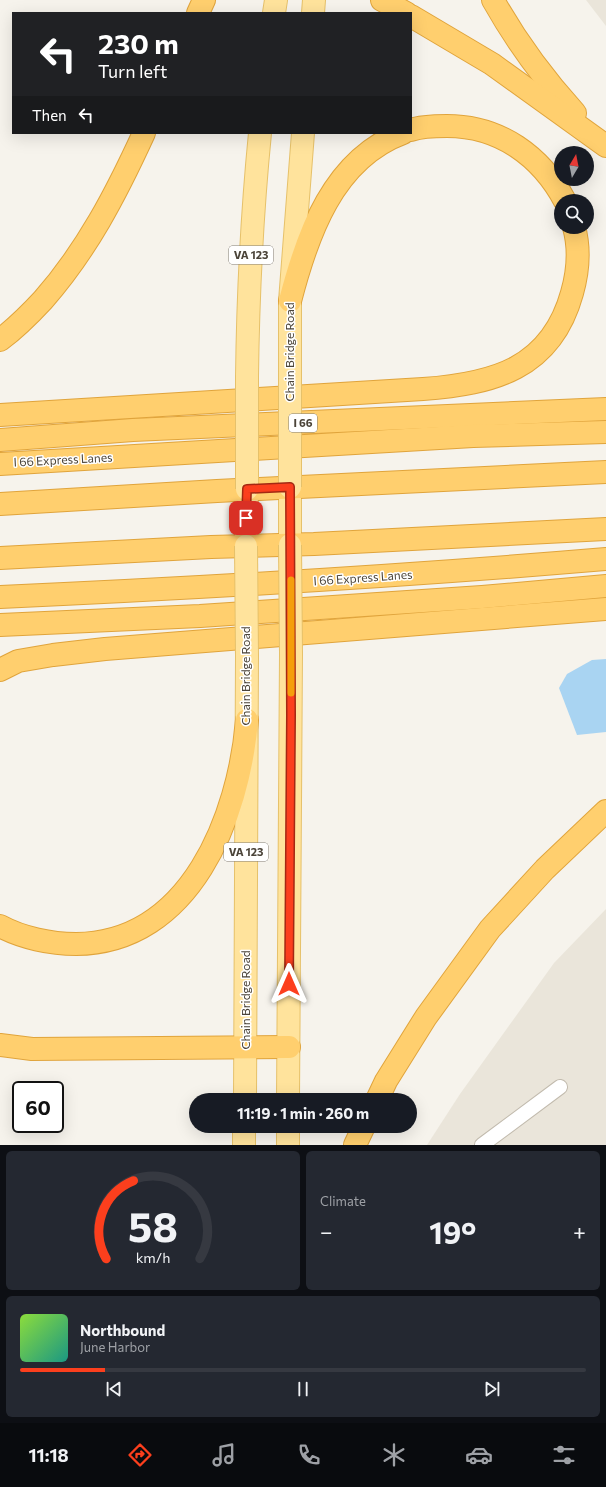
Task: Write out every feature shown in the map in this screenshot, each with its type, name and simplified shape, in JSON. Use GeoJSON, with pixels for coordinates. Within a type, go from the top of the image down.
{"type":"FeatureCollection","features":[{"type":"Feature","properties":{"kind":"highway"},"geometry":{"type":"LineString","coordinates":[[198,12],[204,0]]}},
{"type":"Feature","properties":{"kind":"highway"},"geometry":{"type":"LineString","coordinates":[[382,0],[404,12]]}},
{"type":"Feature","properties":{"kind":"highway"},"geometry":{"type":"LineString","coordinates":[[493,0],[516,38],[538,70],[558,95],[606,146]]}},
{"type":"Feature","properties":{"kind":"highway"},"geometry":{"type":"LineString","coordinates":[[412,17],[492,64],[606,146]]}},
{"type":"Feature","properties":{"kind":"highway"},"geometry":{"type":"LineString","coordinates":[[412,130],[438,126],[461,126],[482,130],[503,138],[526,152],[545,170],[562,194]]}},
{"type":"Feature","properties":{"kind":"highway"},"geometry":{"type":"LineString","coordinates":[[0,340],[30,314],[59,282],[79,255],[105,212],[144,134]]}},
{"type":"Feature","properties":{"kind":"highway"},"geometry":{"type":"LineString","coordinates":[[290,301],[298,269],[309,238],[331,193],[357,161],[374,148],[401,134]]}},
{"type":"Feature","properties":{"kind":"highway"},"geometry":{"type":"LineString","coordinates":[[0,415],[438,388],[480,382],[500,376],[529,360],[546,344],[560,325],[571,300],[576,274],[578,248],[575,234]]}},
{"type":"Feature","properties":{"kind":"highway","name":"I 66"},"geometry":{"type":"LineString","coordinates":[[0,440],[133,430],[606,409]]}},
{"type":"Feature","properties":{"kind":"highway","name":"I 66 Express Lanes"},"geometry":{"type":"LineString","coordinates":[[0,464],[473,436],[606,432]]}},
{"type":"Feature","properties":{"kind":"highway"},"geometry":{"type":"LineString","coordinates":[[0,504],[247,489],[606,472]]}},
{"type":"Feature","properties":{"kind":"highway"},"geometry":{"type":"LineString","coordinates":[[0,558],[606,529]]}},
{"type":"Feature","properties":{"kind":"highway","name":"I 66 Express Lanes"},"geometry":{"type":"LineString","coordinates":[[0,597],[362,578],[606,559]]}},
{"type":"Feature","properties":{"kind":"highway"},"geometry":{"type":"LineString","coordinates":[[0,625],[200,616],[482,597],[606,586]]}},
{"type":"Feature","properties":{"kind":"highway"},"geometry":{"type":"LineString","coordinates":[[0,670],[18,661],[105,649],[606,609]]}},
{"type":"Feature","properties":{"kind":"highway"},"geometry":{"type":"LineString","coordinates":[[0,926],[25,936],[45,941],[64,944],[87,944],[108,941],[128,934],[146,925],[163,912],[178,898],[194,879],[208,858],[220,831],[239,776],[246,720]]}},
{"type":"Feature","properties":{"kind":"highway"},"geometry":{"type":"LineString","coordinates":[[380,1093],[386,1081],[426,1017],[490,929],[545,869],[606,811]]}},
{"type":"Feature","properties":{"kind":"highway"},"geometry":{"type":"LineString","coordinates":[[0,1045],[32,1049],[289,1047]]}},
{"type":"Feature","properties":{"kind":"highway"},"geometry":{"type":"LineString","coordinates":[[355,1145],[361,1133]]}},
{"type":"Feature","properties":{"kind":"main road"},"geometry":{"type":"LineString","coordinates":[[274,12],[276,0]]}},
{"type":"Feature","properties":{"kind":"main road"},"geometry":{"type":"LineString","coordinates":[[313,12],[314,0]]}},
{"type":"Feature","properties":{"kind":"main road","name":"Chain Bridge Road"},"geometry":{"type":"LineString","coordinates":[[244,1093],[246,1048],[247,377],[250,269],[254,196],[260,134]]}},
{"type":"Feature","properties":{"kind":"main road","name":"Chain Bridge Road"},"geometry":{"type":"LineString","coordinates":[[288,1093],[291,654],[290,301],[303,134]]}},
{"type":"Feature","properties":{"kind":"main road"},"geometry":{"type":"LineString","coordinates":[[244,1133],[244,1145]]}},
{"type":"Feature","properties":{"kind":"main road"},"geometry":{"type":"LineString","coordinates":[[288,1133],[288,1145]]}},
{"type":"Feature","properties":{"kind":"street"},"geometry":{"type":"LineString","coordinates":[[482,1145],[560,1087]]}},
{"type":"Feature","properties":{"kind":"shaded area"},"geometry":{"type":"Polygon","coordinates":[[[586,0],[606,0],[606,26],[586,0]]]}},
{"type":"Feature","properties":{"kind":"shaded area"},"geometry":{"type":"Polygon","coordinates":[[[606,909],[606,1145],[427,1145],[460,1094],[554,963],[606,909]]]}},
{"type":"Feature","properties":{"kind":"water"},"geometry":{"type":"Polygon","coordinates":[[[606,659],[606,732],[577,735],[559,688],[567,674],[592,660],[606,659]]]}},
{"type":"Feature","properties":{"kind":"slow traffic"},"geometry":{"type":"LineString","coordinates":[[291,580],[291,693]]}},
{"type":"Feature","properties":{"kind":"route"},"geometry":{"type":"LineString","coordinates":[[246,518],[247,489],[290,487],[291,715],[289,984]]}}]}
